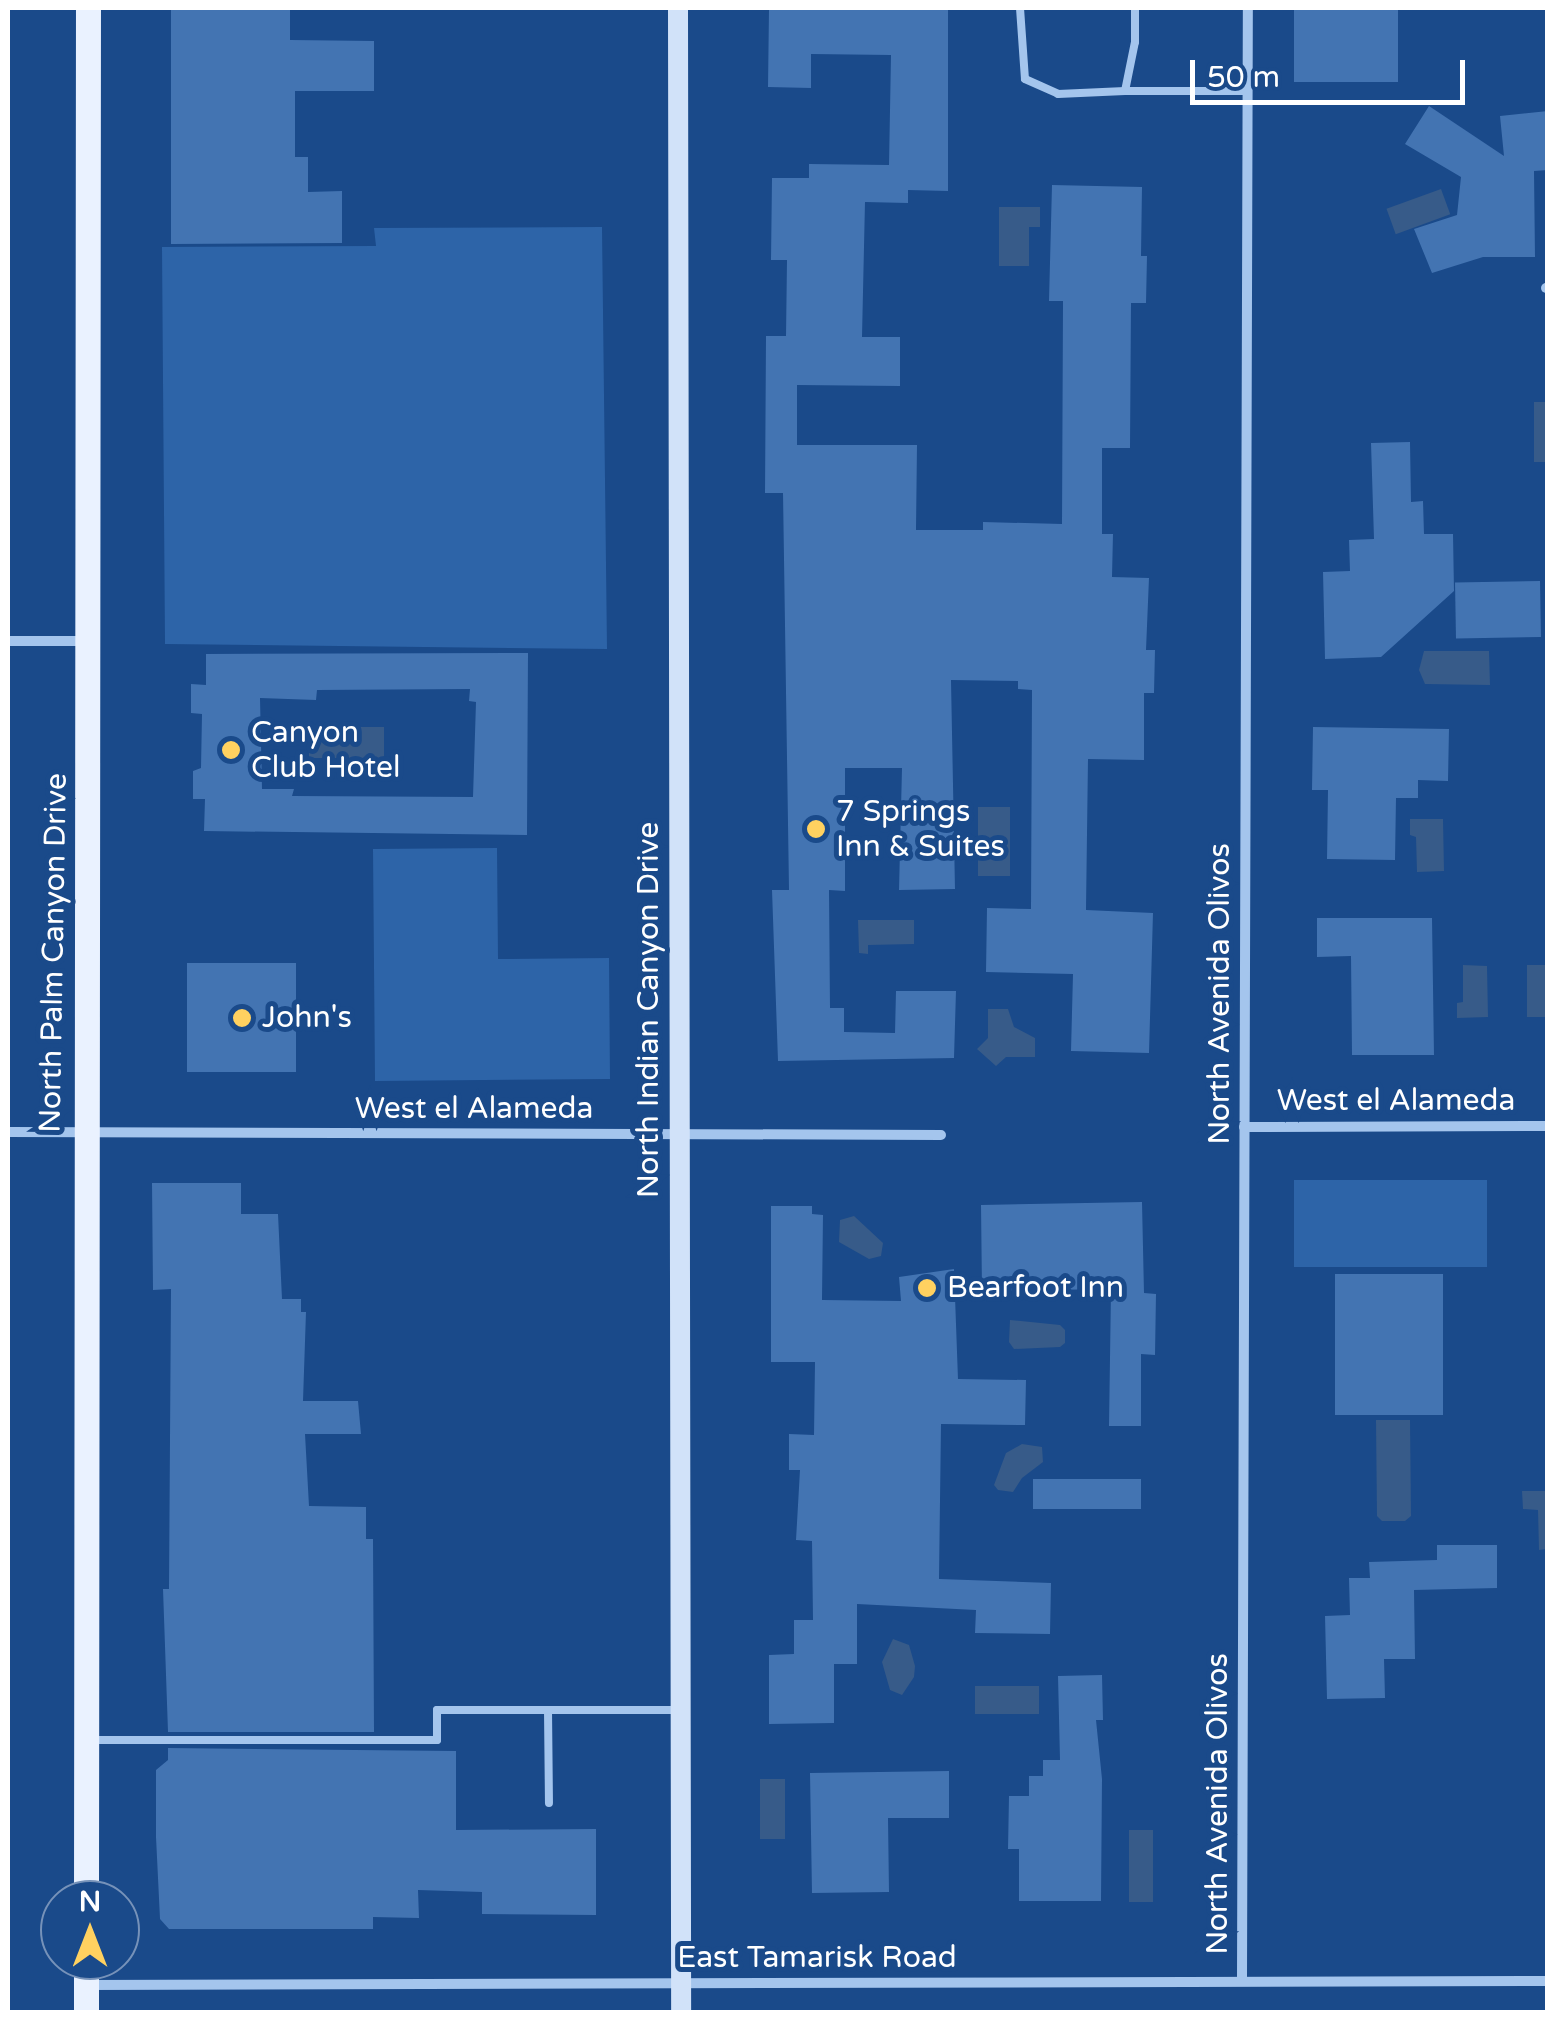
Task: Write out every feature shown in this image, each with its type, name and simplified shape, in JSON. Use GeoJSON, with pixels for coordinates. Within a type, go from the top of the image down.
{"type":"FeatureCollection","features":[{"type":"Feature","properties":{"kind":"main road","name":"North Palm Canyon Drive"},"geometry":{"type":"LineString","coordinates":[[86,1880],[88,8]]}},
{"type":"Feature","properties":{"kind":"main road","name":"North Indian Canyon Drive"},"geometry":{"type":"LineString","coordinates":[[678,8],[682,2012]]}},
{"type":"Feature","properties":{"kind":"main road"},"geometry":{"type":"LineString","coordinates":[[86,1980],[86,2012]]}},
{"type":"Feature","properties":{"kind":"street","name":"North Avenida Olivos"},"geometry":{"type":"LineString","coordinates":[[1242,1980],[1248,8]]}},
{"type":"Feature","properties":{"kind":"street"},"geometry":{"type":"LineString","coordinates":[[8,641],[90,641]]}},
{"type":"Feature","properties":{"kind":"street","name":"West el Alameda"},"geometry":{"type":"LineString","coordinates":[[1244,1127],[1548,1126]]}},
{"type":"Feature","properties":{"kind":"street","name":"West el Alameda"},"geometry":{"type":"LineString","coordinates":[[8,1132],[941,1135]]}},
{"type":"Feature","properties":{"kind":"street","name":"East Tamarisk Road"},"geometry":{"type":"LineString","coordinates":[[140,1973],[682,1984],[1548,1981]]}},
{"type":"Feature","properties":{"kind":"lane"},"geometry":{"type":"LineString","coordinates":[[1020,8],[1025,78],[1058,94],[1248,91]]}},
{"type":"Feature","properties":{"kind":"lane"},"geometry":{"type":"LineString","coordinates":[[1125,92],[1135,42],[1135,8]]}},
{"type":"Feature","properties":{"kind":"lane"},"geometry":{"type":"LineString","coordinates":[[86,1740],[437,1740],[437,1710],[681,1710]]}},
{"type":"Feature","properties":{"kind":"lane"},"geometry":{"type":"LineString","coordinates":[[548,1710],[549,1803]]}},
{"type":"Feature","properties":{"kind":"shaded area"},"geometry":{"type":"Polygon","coordinates":[[[1441,189],[1450,214],[1396,234],[1386,209],[1441,189]]]}},
{"type":"Feature","properties":{"kind":"shaded area"},"geometry":{"type":"Polygon","coordinates":[[[999,207],[1040,207],[1040,227],[1029,227],[1029,266],[999,266],[999,207]]]}},
{"type":"Feature","properties":{"kind":"shaded area"},"geometry":{"type":"Polygon","coordinates":[[[602,227],[607,649],[165,644],[162,247],[376,246],[374,228],[602,227]]]}},
{"type":"Feature","properties":{"kind":"shaded area"},"geometry":{"type":"Polygon","coordinates":[[[1534,402],[1547,402],[1547,462],[1534,462],[1534,402]]]}},
{"type":"Feature","properties":{"kind":"shaded area"},"geometry":{"type":"Polygon","coordinates":[[[1424,651],[1489,651],[1490,685],[1425,684],[1419,670],[1424,651]]]}},
{"type":"Feature","properties":{"kind":"shaded area"},"geometry":{"type":"Polygon","coordinates":[[[309,727],[384,727],[384,758],[309,758],[309,727]]]}},
{"type":"Feature","properties":{"kind":"shaded area"},"geometry":{"type":"Polygon","coordinates":[[[978,807],[1010,807],[1010,876],[978,876],[978,807]]]}},
{"type":"Feature","properties":{"kind":"shaded area"},"geometry":{"type":"Polygon","coordinates":[[[1410,819],[1443,819],[1444,871],[1417,872],[1416,837],[1410,835],[1410,819]]]}},
{"type":"Feature","properties":{"kind":"shaded area"},"geometry":{"type":"Polygon","coordinates":[[[497,848],[498,959],[609,958],[610,1079],[375,1081],[373,849],[497,848]]]}},
{"type":"Feature","properties":{"kind":"shaded area"},"geometry":{"type":"Polygon","coordinates":[[[858,920],[914,920],[914,944],[868,945],[868,954],[859,953],[858,920]]]}},
{"type":"Feature","properties":{"kind":"shaded area"},"geometry":{"type":"Polygon","coordinates":[[[1463,965],[1487,966],[1488,1017],[1457,1018],[1457,1003],[1463,1002],[1463,965]]]}},
{"type":"Feature","properties":{"kind":"shaded area"},"geometry":{"type":"Polygon","coordinates":[[[1527,965],[1547,965],[1547,1017],[1527,1017],[1527,965]]]}},
{"type":"Feature","properties":{"kind":"shaded area"},"geometry":{"type":"Polygon","coordinates":[[[988,1009],[1008,1009],[1014,1027],[1035,1038],[1035,1057],[1006,1057],[996,1066],[977,1049],[988,1038],[988,1009]]]}},
{"type":"Feature","properties":{"kind":"shaded area"},"geometry":{"type":"Polygon","coordinates":[[[1294,1180],[1487,1180],[1487,1267],[1294,1267],[1294,1180]]]}},
{"type":"Feature","properties":{"kind":"shaded area"},"geometry":{"type":"Polygon","coordinates":[[[854,1216],[883,1243],[881,1256],[869,1259],[839,1242],[840,1220],[854,1216]]]}},
{"type":"Feature","properties":{"kind":"shaded area"},"geometry":{"type":"Polygon","coordinates":[[[1010,1320],[1060,1325],[1065,1330],[1065,1343],[1060,1347],[1014,1349],[1009,1342],[1010,1320]]]}},
{"type":"Feature","properties":{"kind":"shaded area"},"geometry":{"type":"Polygon","coordinates":[[[1376,1420],[1410,1420],[1411,1516],[1405,1521],[1382,1521],[1377,1516],[1376,1420]]]}},
{"type":"Feature","properties":{"kind":"shaded area"},"geometry":{"type":"Polygon","coordinates":[[[1022,1444],[1042,1447],[1043,1462],[1022,1478],[1013,1492],[998,1490],[994,1485],[1006,1453],[1022,1444]]]}},
{"type":"Feature","properties":{"kind":"shaded area"},"geometry":{"type":"Polygon","coordinates":[[[1522,1491],[1547,1491],[1547,1549],[1539,1550],[1538,1510],[1523,1509],[1522,1491]]]}},
{"type":"Feature","properties":{"kind":"shaded area"},"geometry":{"type":"Polygon","coordinates":[[[893,1639],[909,1645],[915,1666],[914,1677],[902,1695],[890,1690],[882,1662],[893,1639]]]}},
{"type":"Feature","properties":{"kind":"shaded area"},"geometry":{"type":"Polygon","coordinates":[[[975,1686],[1039,1686],[1039,1714],[975,1714],[975,1686]]]}},
{"type":"Feature","properties":{"kind":"shaded area"},"geometry":{"type":"Polygon","coordinates":[[[760,1779],[785,1779],[785,1839],[760,1839],[760,1779]]]}},
{"type":"Feature","properties":{"kind":"shaded area"},"geometry":{"type":"Polygon","coordinates":[[[1129,1830],[1153,1830],[1153,1902],[1129,1902],[1129,1830]]]}},
{"type":"Feature","properties":{"kind":"building"},"geometry":{"type":"Polygon","coordinates":[[[171,8],[290,8],[290,40],[374,41],[374,91],[295,91],[295,157],[308,157],[308,192],[342,191],[342,243],[171,244],[171,8]]]}},
{"type":"Feature","properties":{"kind":"building"},"geometry":{"type":"Polygon","coordinates":[[[769,8],[948,8],[948,191],[908,190],[908,203],[865,202],[862,337],[900,337],[900,386],[797,385],[797,445],[917,445],[916,530],[983,530],[983,522],[1062,524],[1063,301],[1049,301],[1052,185],[1142,187],[1141,256],[1147,256],[1146,303],[1131,303],[1130,448],[1102,448],[1102,534],[1113,534],[1112,577],[1149,578],[1146,650],[1155,650],[1154,693],[1144,693],[1144,760],[1088,759],[1086,910],[1153,913],[1149,1053],[1071,1051],[1073,974],[986,972],[987,908],[1031,909],[1032,690],[1018,689],[1018,681],[951,680],[955,889],[899,890],[902,768],[845,768],[845,891],[829,890],[830,1008],[844,1008],[844,1032],[895,1033],[896,991],[956,991],[954,1058],[778,1061],[772,890],[789,890],[783,493],[765,493],[766,336],[786,336],[787,260],[771,260],[772,178],[809,178],[809,164],[889,165],[891,55],[811,54],[811,88],[768,87],[769,8]]]}},
{"type":"Feature","properties":{"kind":"building"},"geometry":{"type":"Polygon","coordinates":[[[1294,8],[1398,8],[1398,82],[1294,82],[1294,8]]]}},
{"type":"Feature","properties":{"kind":"building"},"geometry":{"type":"Polygon","coordinates":[[[1429,106],[1504,156],[1500,116],[1548,111],[1548,170],[1534,171],[1535,257],[1483,257],[1432,273],[1414,229],[1457,215],[1461,177],[1405,144],[1429,106]]]}},
{"type":"Feature","properties":{"kind":"building"},"geometry":{"type":"Polygon","coordinates":[[[1410,442],[1411,502],[1423,501],[1424,534],[1453,534],[1454,591],[1381,657],[1325,659],[1323,572],[1350,571],[1349,540],[1374,539],[1371,443],[1410,442]]]}},
{"type":"Feature","properties":{"kind":"building"},"geometry":{"type":"Polygon","coordinates":[[[1540,581],[1541,637],[1456,638],[1455,582],[1540,581]]]}},
{"type":"Feature","properties":{"kind":"building","name":"Canyon Club Hotel"},"geometry":{"type":"Polygon","coordinates":[[[528,653],[527,835],[204,831],[205,799],[193,799],[193,771],[201,768],[202,714],[191,713],[191,684],[206,685],[206,654],[528,653]],[[470,689],[317,690],[316,700],[260,698],[262,789],[294,789],[292,796],[473,797],[476,702],[469,701],[470,689]]]}},
{"type":"Feature","properties":{"kind":"building"},"geometry":{"type":"Polygon","coordinates":[[[1313,727],[1449,729],[1448,781],[1418,780],[1418,798],[1396,798],[1395,860],[1327,859],[1328,790],[1312,790],[1313,727]]]}},
{"type":"Feature","properties":{"kind":"building"},"geometry":{"type":"Polygon","coordinates":[[[1317,918],[1432,918],[1434,1055],[1352,1055],[1351,956],[1317,957],[1317,918]]]}},
{"type":"Feature","properties":{"kind":"building","name":"John's"},"geometry":{"type":"Polygon","coordinates":[[[187,963],[296,963],[296,1072],[187,1072],[187,963]]]}},
{"type":"Feature","properties":{"kind":"building"},"geometry":{"type":"Polygon","coordinates":[[[152,1183],[241,1183],[241,1214],[278,1214],[282,1299],[301,1299],[301,1312],[306,1312],[303,1401],[358,1401],[361,1434],[305,1434],[309,1506],[366,1507],[366,1539],[373,1539],[374,1732],[168,1732],[163,1589],[169,1589],[171,1289],[153,1290],[152,1183]]]}},
{"type":"Feature","properties":{"kind":"building"},"geometry":{"type":"Polygon","coordinates":[[[1142,1202],[1144,1293],[1156,1294],[1155,1355],[1141,1354],[1141,1426],[1109,1426],[1111,1289],[982,1291],[981,1205],[1142,1202]]]}},
{"type":"Feature","properties":{"kind":"building"},"geometry":{"type":"Polygon","coordinates":[[[771,1206],[812,1206],[812,1214],[823,1215],[822,1300],[901,1301],[899,1277],[954,1269],[958,1379],[1026,1380],[1025,1425],[941,1424],[939,1579],[1051,1583],[1050,1634],[975,1633],[976,1610],[857,1604],[857,1664],[834,1664],[834,1723],[769,1724],[769,1655],[794,1654],[794,1620],[813,1620],[812,1541],[796,1540],[800,1470],[789,1470],[789,1434],[814,1435],[815,1362],[771,1362],[771,1206]]]}},
{"type":"Feature","properties":{"kind":"building"},"geometry":{"type":"Polygon","coordinates":[[[1335,1274],[1443,1274],[1443,1415],[1335,1415],[1335,1274]]]}},
{"type":"Feature","properties":{"kind":"building"},"geometry":{"type":"Polygon","coordinates":[[[1033,1479],[1141,1479],[1141,1509],[1033,1509],[1033,1479]]]}},
{"type":"Feature","properties":{"kind":"building"},"geometry":{"type":"Polygon","coordinates":[[[1437,1545],[1497,1545],[1497,1588],[1414,1590],[1415,1659],[1384,1659],[1385,1698],[1327,1699],[1325,1616],[1350,1615],[1349,1578],[1370,1578],[1369,1562],[1437,1560],[1437,1545]]]}},
{"type":"Feature","properties":{"kind":"building"},"geometry":{"type":"Polygon","coordinates":[[[1102,1675],[1103,1720],[1096,1720],[1102,1779],[1101,1901],[1019,1901],[1019,1849],[1008,1849],[1009,1796],[1029,1796],[1029,1776],[1043,1776],[1043,1760],[1060,1760],[1058,1676],[1102,1675]]]}},
{"type":"Feature","properties":{"kind":"building"},"geometry":{"type":"Polygon","coordinates":[[[168,1748],[456,1751],[456,1830],[596,1829],[596,1915],[482,1914],[482,1892],[418,1890],[419,1918],[373,1917],[373,1929],[169,1929],[160,1919],[156,1837],[156,1770],[168,1760],[168,1748]]]}},
{"type":"Feature","properties":{"kind":"building"},"geometry":{"type":"Polygon","coordinates":[[[949,1771],[949,1818],[888,1818],[889,1892],[812,1893],[810,1773],[949,1771]]]}},
{"type":"Feature","properties":{"kind":"place","name":"Canyon Club Hotel"},"geometry":{"type":"Point","coordinates":[231,750]}},
{"type":"Feature","properties":{"kind":"place","name":"7 Springs Inn & Suites"},"geometry":{"type":"Point","coordinates":[816,829]}},
{"type":"Feature","properties":{"kind":"place","name":"John's"},"geometry":{"type":"Point","coordinates":[242,1018]}},
{"type":"Feature","properties":{"kind":"place","name":"Bearfoot Inn"},"geometry":{"type":"Point","coordinates":[927,1288]}}]}
